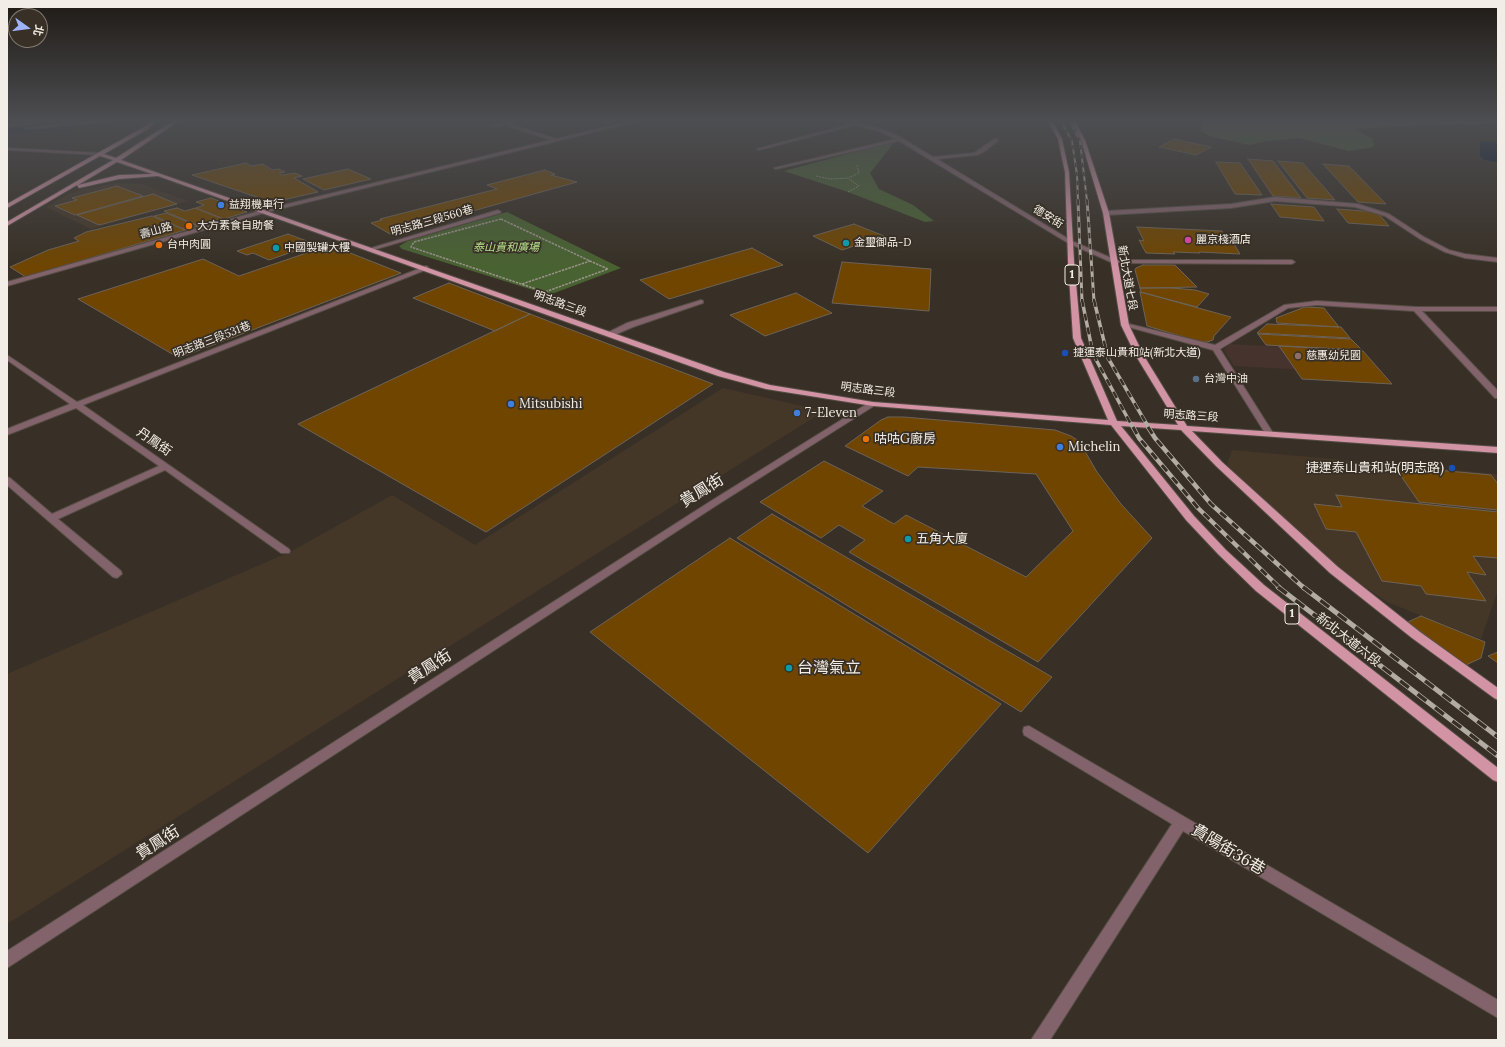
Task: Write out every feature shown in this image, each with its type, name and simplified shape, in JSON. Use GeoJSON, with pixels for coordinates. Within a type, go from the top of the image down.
{"type":"FeatureCollection","features":[{"type":"Feature","properties":{"kind":"main road"},"geometry":{"type":"LineString","coordinates":[[7,206],[72,170]]}},
{"type":"Feature","properties":{"kind":"main road"},"geometry":{"type":"LineString","coordinates":[[7,224],[100,170]]}},
{"type":"Feature","properties":{"kind":"main road","name":"明志路三段"},"geometry":{"type":"LineString","coordinates":[[148,170],[265,210],[721,374],[769,387],[873,404],[1114,423],[1498,450]]}},
{"type":"Feature","properties":{"kind":"main road","name":"1"},"geometry":{"type":"LineString","coordinates":[[1066,170],[1077,338],[1114,423]]}},
{"type":"Feature","properties":{"kind":"main road","name":"新北大道七段"},"geometry":{"type":"LineString","coordinates":[[1092,170],[1106,213],[1125,325],[1140,356],[1184,428]]}},
{"type":"Feature","properties":{"kind":"main road"},"geometry":{"type":"LineString","coordinates":[[58,194],[98,181],[126,177],[164,175]]}},
{"type":"Feature","properties":{"kind":"main road","name":"新北大道六段"},"geometry":{"type":"LineString","coordinates":[[1114,423],[1190,518],[1222,552],[1260,588],[1498,776]]}},
{"type":"Feature","properties":{"kind":"main road"},"geometry":{"type":"LineString","coordinates":[[1184,428],[1259,503],[1334,570],[1416,635],[1498,696]]}},
{"type":"Feature","properties":{"kind":"street","name":"壽山路"},"geometry":{"type":"LineString","coordinates":[[7,284],[265,210],[435,170]]}},
{"type":"Feature","properties":{"kind":"street","name":"德安街"},"geometry":{"type":"LineString","coordinates":[[953,170],[1070,242],[1115,262]]}},
{"type":"Feature","properties":{"kind":"street"},"geometry":{"type":"LineString","coordinates":[[1106,213],[1231,206],[1275,199],[1356,204],[1387,215],[1422,238],[1447,251],[1465,256],[1498,260]]}},
{"type":"Feature","properties":{"kind":"street","name":"明志路三段560巷"},"geometry":{"type":"LineString","coordinates":[[371,249],[498,212]]}},
{"type":"Feature","properties":{"kind":"street"},"geometry":{"type":"LineString","coordinates":[[1115,262],[1292,262]]}},
{"type":"Feature","properties":{"kind":"street","name":"明志路三段531巷"},"geometry":{"type":"LineString","coordinates":[[7,432],[426,268]]}},
{"type":"Feature","properties":{"kind":"street"},"geometry":{"type":"LineString","coordinates":[[609,334],[630,325],[701,302]]}},
{"type":"Feature","properties":{"kind":"street"},"geometry":{"type":"LineString","coordinates":[[1216,348],[1286,306],[1317,303],[1416,308],[1498,309]]}},
{"type":"Feature","properties":{"kind":"street"},"geometry":{"type":"LineString","coordinates":[[1416,308],[1498,396]]}},
{"type":"Feature","properties":{"kind":"street"},"geometry":{"type":"LineString","coordinates":[[1125,325],[1216,348],[1269,433]]}},
{"type":"Feature","properties":{"kind":"street","name":"丹鳳街"},"geometry":{"type":"LineString","coordinates":[[7,357],[166,466],[285,551]]}},
{"type":"Feature","properties":{"kind":"street","name":"貴鳳街"},"geometry":{"type":"LineString","coordinates":[[7,960],[714,503],[873,404]]}},
{"type":"Feature","properties":{"kind":"street"},"geometry":{"type":"LineString","coordinates":[[51,518],[166,466]]}},
{"type":"Feature","properties":{"kind":"street"},"geometry":{"type":"LineString","coordinates":[[7,480],[118,574]]}},
{"type":"Feature","properties":{"kind":"street"},"geometry":{"type":"LineString","coordinates":[[1029,731],[1181,822]]}},
{"type":"Feature","properties":{"kind":"street","name":"貴陽街36巷"},"geometry":{"type":"LineString","coordinates":[[1040,1040],[1181,822],[1498,1010]]}},
{"type":"Feature","properties":{"kind":"path"},"geometry":{"type":"LineString","coordinates":[[848,178],[859,186],[848,192]]}},
{"type":"Feature","properties":{"kind":"path"},"geometry":{"type":"LineString","coordinates":[[501,219],[608,269],[545,292]]}},
{"type":"Feature","properties":{"kind":"path"},"geometry":{"type":"LineString","coordinates":[[522,285],[590,261]]}},
{"type":"Feature","properties":{"kind":"shaded area"},"geometry":{"type":"Polygon","coordinates":[[[115,183],[142,184],[188,201],[91,229],[46,207],[68,194],[84,189],[115,183]]]}},
{"type":"Feature","properties":{"kind":"shaded area","name":"慈惠幼兒園"},"geometry":{"type":"Polygon","coordinates":[[[1230,344],[1363,351],[1383,374],[1234,366],[1224,350],[1230,344]]]}},
{"type":"Feature","properties":{"kind":"shaded area"},"geometry":{"type":"Polygon","coordinates":[[[723,388],[824,411],[7,924],[7,674],[292,551],[392,495],[475,545],[723,388]]]}},
{"type":"Feature","properties":{"kind":"shaded area"},"geometry":{"type":"Polygon","coordinates":[[[1232,450],[1498,474],[1498,590],[1481,639],[1387,602],[1329,562],[1260,499],[1227,464],[1232,450]]]}},
{"type":"Feature","properties":{"kind":"green space"},"geometry":{"type":"Polygon","coordinates":[[[872,170],[870,173],[879,189],[913,205],[934,221],[925,222],[848,192],[784,171],[872,170]]]}},
{"type":"Feature","properties":{"kind":"green space","name":"泰山貴和廣場"},"geometry":{"type":"Polygon","coordinates":[[[507,212],[621,268],[549,295],[402,249],[399,246],[408,241],[507,212]]]}},
{"type":"Feature","properties":{"kind":"building"},"geometry":{"type":"Polygon","coordinates":[[[215,170],[281,170],[285,172],[279,173],[282,175],[295,173],[302,176],[294,178],[318,192],[287,199],[268,201],[192,175],[215,170]]]}},
{"type":"Feature","properties":{"kind":"building"},"geometry":{"type":"Polygon","coordinates":[[[350,170],[371,179],[324,190],[303,179],[350,170]]]}},
{"type":"Feature","properties":{"kind":"building"},"geometry":{"type":"Polygon","coordinates":[[[545,170],[555,174],[551,175],[577,182],[390,234],[371,223],[382,220],[380,219],[497,189],[487,185],[545,170]]]}},
{"type":"Feature","properties":{"kind":"building"},"geometry":{"type":"Polygon","coordinates":[[[1221,170],[1245,170],[1262,195],[1235,194],[1221,170]]]}},
{"type":"Feature","properties":{"kind":"building"},"geometry":{"type":"Polygon","coordinates":[[[1255,170],[1280,170],[1301,198],[1273,196],[1255,170]]]}},
{"type":"Feature","properties":{"kind":"building"},"geometry":{"type":"Polygon","coordinates":[[[1285,170],[1309,170],[1335,200],[1307,198],[1285,170]]]}},
{"type":"Feature","properties":{"kind":"building"},"geometry":{"type":"Polygon","coordinates":[[[1328,170],[1353,170],[1386,204],[1358,202],[1328,170]]]}},
{"type":"Feature","properties":{"kind":"building"},"geometry":{"type":"Polygon","coordinates":[[[117,186],[143,196],[75,215],[55,206],[77,200],[72,198],[117,186]]]}},
{"type":"Feature","properties":{"kind":"building"},"geometry":{"type":"Polygon","coordinates":[[[153,194],[177,204],[99,225],[77,215],[153,194]]]}},
{"type":"Feature","properties":{"kind":"building"},"geometry":{"type":"Polygon","coordinates":[[[211,198],[247,212],[224,219],[196,208],[204,205],[196,202],[211,198]]]}},
{"type":"Feature","properties":{"kind":"building"},"geometry":{"type":"Polygon","coordinates":[[[1271,204],[1314,207],[1324,221],[1280,217],[1271,204]]]}},
{"type":"Feature","properties":{"kind":"building"},"geometry":{"type":"Polygon","coordinates":[[[177,208],[185,211],[195,208],[223,219],[199,226],[164,211],[177,208]]]}},
{"type":"Feature","properties":{"kind":"building"},"geometry":{"type":"Polygon","coordinates":[[[1337,209],[1377,212],[1389,226],[1348,223],[1337,209]]]}},
{"type":"Feature","properties":{"kind":"building"},"geometry":{"type":"Polygon","coordinates":[[[166,213],[198,226],[186,230],[154,216],[166,213]]]}},
{"type":"Feature","properties":{"kind":"building"},"geometry":{"type":"Polygon","coordinates":[[[152,216],[185,230],[26,277],[10,267],[48,250],[79,241],[74,238],[86,232],[152,216]]]}},
{"type":"Feature","properties":{"kind":"building","name":"金璽御品-D"},"geometry":{"type":"Polygon","coordinates":[[[854,224],[884,236],[842,250],[813,236],[854,224]]]}},
{"type":"Feature","properties":{"kind":"building","name":"麗京棧酒店"},"geometry":{"type":"Polygon","coordinates":[[[1137,227],[1222,231],[1224,234],[1228,234],[1240,254],[1199,252],[1200,253],[1173,252],[1175,254],[1146,253],[1139,240],[1144,241],[1137,227]]]}},
{"type":"Feature","properties":{"kind":"building","name":"中國製罐大樓"},"geometry":{"type":"Polygon","coordinates":[[[288,234],[315,244],[269,260],[253,253],[247,255],[237,251],[288,234]]]}},
{"type":"Feature","properties":{"kind":"building"},"geometry":{"type":"Polygon","coordinates":[[[330,245],[401,273],[179,358],[78,299],[203,259],[239,276],[330,245]]]}},
{"type":"Feature","properties":{"kind":"building"},"geometry":{"type":"Polygon","coordinates":[[[752,248],[783,265],[669,299],[640,280],[752,248]]]}},
{"type":"Feature","properties":{"kind":"building"},"geometry":{"type":"Polygon","coordinates":[[[842,262],[931,269],[929,311],[832,303],[842,262]]]}},
{"type":"Feature","properties":{"kind":"building"},"geometry":{"type":"Polygon","coordinates":[[[1143,265],[1175,265],[1197,287],[1140,288],[1135,270],[1143,265]]]}},
{"type":"Feature","properties":{"kind":"building"},"geometry":{"type":"Polygon","coordinates":[[[449,283],[530,314],[495,331],[413,298],[449,283]]]}},
{"type":"Feature","properties":{"kind":"building"},"geometry":{"type":"Polygon","coordinates":[[[1140,288],[1195,290],[1209,294],[1197,307],[1141,292],[1140,288]]]}},
{"type":"Feature","properties":{"kind":"building"},"geometry":{"type":"Polygon","coordinates":[[[1140,292],[1231,317],[1214,336],[1213,340],[1207,342],[1197,341],[1147,326],[1140,292]]]}},
{"type":"Feature","properties":{"kind":"building"},"geometry":{"type":"Polygon","coordinates":[[[796,293],[832,313],[765,336],[730,315],[796,293]]]}},
{"type":"Feature","properties":{"kind":"building"},"geometry":{"type":"Polygon","coordinates":[[[1305,307],[1324,308],[1339,327],[1277,323],[1276,318],[1305,307]]]}},
{"type":"Feature","properties":{"kind":"building","name":"Mitsubishi"},"geometry":{"type":"Polygon","coordinates":[[[530,314],[713,384],[486,532],[298,424],[530,314]]]}},
{"type":"Feature","properties":{"kind":"building"},"geometry":{"type":"Polygon","coordinates":[[[1267,324],[1341,327],[1350,338],[1257,333],[1267,324]]]}},
{"type":"Feature","properties":{"kind":"building"},"geometry":{"type":"Polygon","coordinates":[[[1258,334],[1351,339],[1362,350],[1266,345],[1258,334]]]}},
{"type":"Feature","properties":{"kind":"building"},"geometry":{"type":"Polygon","coordinates":[[[1279,346],[1363,351],[1392,384],[1302,379],[1279,346]]]}},
{"type":"Feature","properties":{"kind":"building","name":"五角大廈"},"geometry":{"type":"Polygon","coordinates":[[[888,417],[904,417],[1055,430],[1071,436],[1079,441],[1097,472],[1121,504],[1152,538],[1038,662],[849,552],[865,540],[839,525],[821,538],[760,502],[824,461],[883,491],[862,506],[894,524],[906,515],[1026,577],[1073,531],[1036,474],[918,467],[908,476],[845,446],[881,420],[888,417]]]}},
{"type":"Feature","properties":{"kind":"building"},"geometry":{"type":"Polygon","coordinates":[[[1394,466],[1491,475],[1498,484],[1498,510],[1419,502],[1394,466]]]}},
{"type":"Feature","properties":{"kind":"building"},"geometry":{"type":"Polygon","coordinates":[[[1336,495],[1498,512],[1498,558],[1473,556],[1486,575],[1467,572],[1486,601],[1426,594],[1421,586],[1382,581],[1356,532],[1326,529],[1314,504],[1342,507],[1336,495]]]}},
{"type":"Feature","properties":{"kind":"building"},"geometry":{"type":"Polygon","coordinates":[[[772,514],[1052,677],[1021,712],[737,538],[772,514]]]}},
{"type":"Feature","properties":{"kind":"building","name":"台灣氣立"},"geometry":{"type":"Polygon","coordinates":[[[730,538],[1001,704],[868,853],[590,632],[730,538]]]}},
{"type":"Feature","properties":{"kind":"building"},"geometry":{"type":"Polygon","coordinates":[[[1421,616],[1485,642],[1481,658],[1466,665],[1408,622],[1421,616]]]}},
{"type":"Feature","properties":{"kind":"building"},"geometry":{"type":"Polygon","coordinates":[[[1498,652],[1498,663],[1488,656],[1498,652]]]}},
{"type":"Feature","properties":{"kind":"railway"},"geometry":{"type":"LineString","coordinates":[[1076,170],[1078,201]]}},
{"type":"Feature","properties":{"kind":"railway"},"geometry":{"type":"LineString","coordinates":[[1083,170],[1087,201]]}},
{"type":"Feature","properties":{"kind":"railway"},"geometry":{"type":"LineString","coordinates":[[1078,200],[1082,301]]}},
{"type":"Feature","properties":{"kind":"railway"},"geometry":{"type":"LineString","coordinates":[[1087,200],[1094,301]]}},
{"type":"Feature","properties":{"kind":"railway"},"geometry":{"type":"LineString","coordinates":[[1082,300],[1093,354],[1133,428]]}},
{"type":"Feature","properties":{"kind":"railway"},"geometry":{"type":"LineString","coordinates":[[1094,300],[1108,358],[1149,428]]}},
{"type":"Feature","properties":{"kind":"railway"},"geometry":{"type":"LineString","coordinates":[[1133,427],[1139,438],[1198,508],[1280,588]]}},
{"type":"Feature","properties":{"kind":"railway"},"geometry":{"type":"LineString","coordinates":[[1148,427],[1155,438],[1211,504],[1304,588]]}},
{"type":"Feature","properties":{"kind":"railway"},"geometry":{"type":"LineString","coordinates":[[1278,587],[1498,756]]}},
{"type":"Feature","properties":{"kind":"railway"},"geometry":{"type":"LineString","coordinates":[[1303,587],[1498,737]]}},
{"type":"Feature","properties":{"kind":"place","name":"益翔機車行"},"geometry":{"type":"Point","coordinates":[221,205]}},
{"type":"Feature","properties":{"kind":"place","name":"大方素食自助餐"},"geometry":{"type":"Point","coordinates":[189,226]}},
{"type":"Feature","properties":{"kind":"place","name":"麗京棧酒店"},"geometry":{"type":"Point","coordinates":[1188,240]}},
{"type":"Feature","properties":{"kind":"place","name":"金璽御品-D"},"geometry":{"type":"Point","coordinates":[846,243]}},
{"type":"Feature","properties":{"kind":"place","name":"台中肉圓"},"geometry":{"type":"Point","coordinates":[159,245]}},
{"type":"Feature","properties":{"kind":"place","name":"中國製罐大樓"},"geometry":{"type":"Point","coordinates":[276,248]}},
{"type":"Feature","properties":{"kind":"place","name":"捷運泰山貴和站(新北大道)"},"geometry":{"type":"Point","coordinates":[1065,353]}},
{"type":"Feature","properties":{"kind":"place","name":"慈惠幼兒園"},"geometry":{"type":"Point","coordinates":[1298,356]}},
{"type":"Feature","properties":{"kind":"place","name":"台灣中油"},"geometry":{"type":"Point","coordinates":[1196,379]}},
{"type":"Feature","properties":{"kind":"place","name":"Mitsubishi"},"geometry":{"type":"Point","coordinates":[511,404]}},
{"type":"Feature","properties":{"kind":"place","name":"7-Eleven"},"geometry":{"type":"Point","coordinates":[797,413]}},
{"type":"Feature","properties":{"kind":"place","name":"咕咕G廚房"},"geometry":{"type":"Point","coordinates":[866,439]}},
{"type":"Feature","properties":{"kind":"place","name":"Michelin"},"geometry":{"type":"Point","coordinates":[1060,447]}},
{"type":"Feature","properties":{"kind":"place","name":"捷運泰山貴和站(明志路)"},"geometry":{"type":"Point","coordinates":[1452,468]}},
{"type":"Feature","properties":{"kind":"place","name":"五角大廈"},"geometry":{"type":"Point","coordinates":[908,539]}},
{"type":"Feature","properties":{"kind":"place","name":"台灣氣立"},"geometry":{"type":"Point","coordinates":[789,668]}}]}
